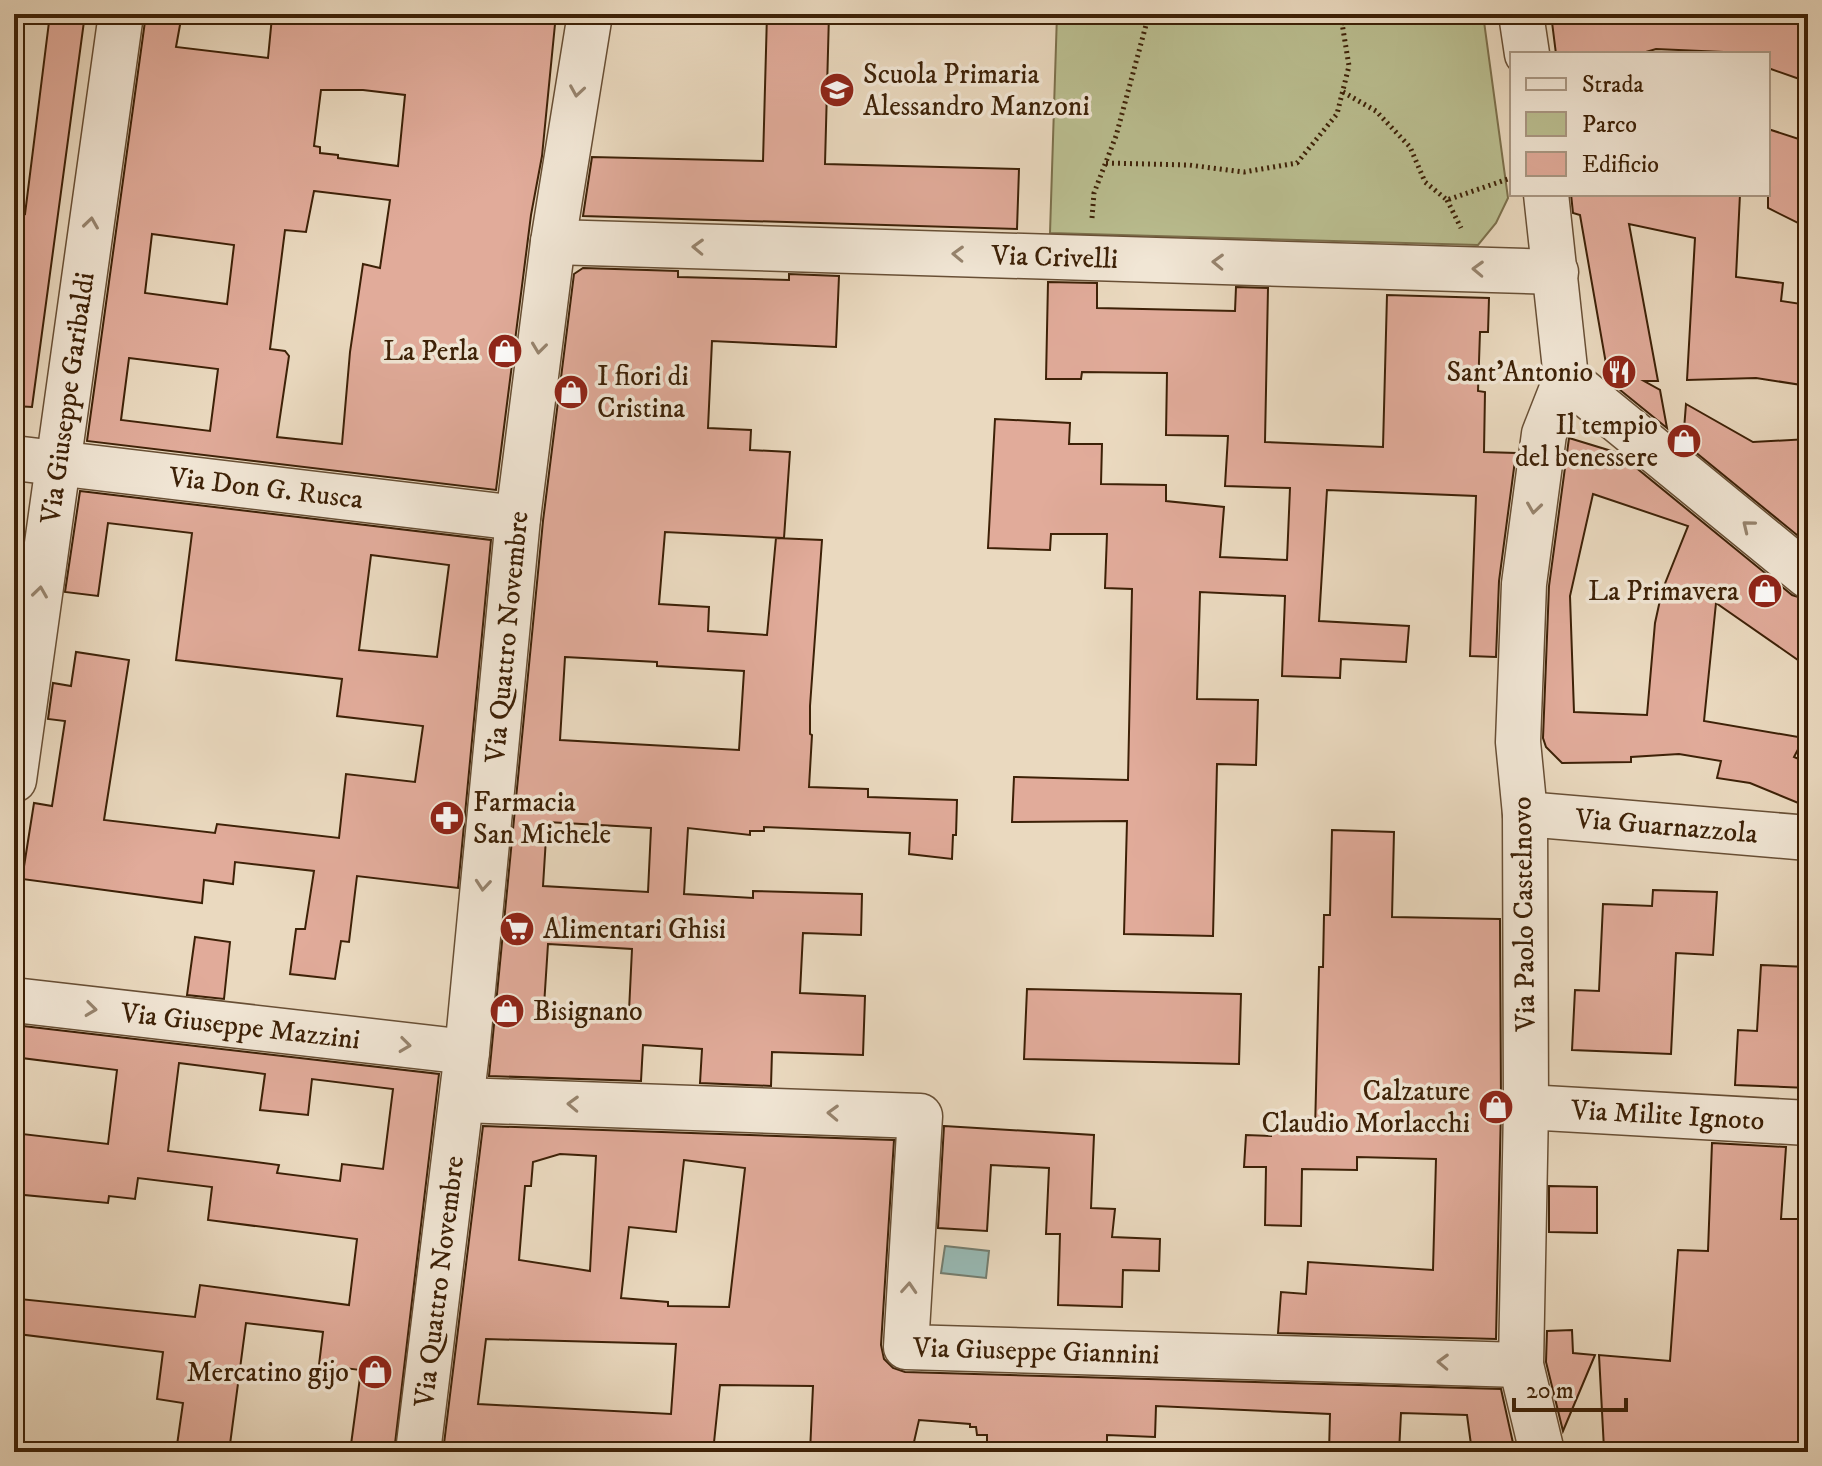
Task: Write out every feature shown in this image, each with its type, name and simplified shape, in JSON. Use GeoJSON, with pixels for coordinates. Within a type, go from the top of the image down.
{"type":"FeatureCollection","features":[{"type":"Feature","properties":{"kind":"street","name":"Via Giuseppe Garibaldi"},"geometry":{"type":"LineString","coordinates":[[14,780],[121,14]]}},
{"type":"Feature","properties":{"kind":"street","name":"Via Quattro Novembre"},"geometry":{"type":"LineString","coordinates":[[418,1452],[462,1100],[518,518],[553,242],[590,14]]}},
{"type":"Feature","properties":{"kind":"street"},"geometry":{"type":"LineString","coordinates":[[1521,14],[1527,52]]}},
{"type":"Feature","properties":{"kind":"street"},"geometry":{"type":"LineString","coordinates":[[1546,196],[1566,378],[1808,576]]}},
{"type":"Feature","properties":{"kind":"street","name":"Via Crivelli"},"geometry":{"type":"LineString","coordinates":[[553,242],[1556,272]]}},
{"type":"Feature","properties":{"kind":"street","name":"Via Paolo Castelnovo"},"geometry":{"type":"LineString","coordinates":[[1542,1452],[1521,1365],[1526,1107],[1525,814],[1518,742],[1519,672],[1524,584],[1544,434],[1566,378]]}},
{"type":"Feature","properties":{"kind":"street","name":"Via Don G. Rusca"},"geometry":{"type":"LineString","coordinates":[[14,458],[518,518]]}},
{"type":"Feature","properties":{"kind":"street","name":"Via Guarnazzola"},"geometry":{"type":"LineString","coordinates":[[1525,814],[1808,838]]}},
{"type":"Feature","properties":{"kind":"street","name":"Via Giuseppe Mazzini"},"geometry":{"type":"LineString","coordinates":[[14,1000],[467,1052]]}},
{"type":"Feature","properties":{"kind":"street","name":"Via Giuseppe Giannini"},"geometry":{"type":"LineString","coordinates":[[462,1100],[920,1116],[906,1347],[1521,1365]]}},
{"type":"Feature","properties":{"kind":"street","name":"Via Milite Ignoto"},"geometry":{"type":"LineString","coordinates":[[1526,1107],[1808,1123]]}},
{"type":"Feature","properties":{"kind":"path"},"geometry":{"type":"LineString","coordinates":[[1087,258],[1094,193],[1116,136],[1149,14]]}},
{"type":"Feature","properties":{"kind":"path"},"geometry":{"type":"LineString","coordinates":[[1106,163],[1189,165],[1244,172],[1297,163],[1337,114],[1343,92],[1349,66],[1342,23],[1333,14]]}},
{"type":"Feature","properties":{"kind":"path"},"geometry":{"type":"LineString","coordinates":[[1342,23],[1370,14]]}},
{"type":"Feature","properties":{"kind":"path"},"geometry":{"type":"LineString","coordinates":[[1343,92],[1376,111],[1410,147],[1425,182],[1447,200],[1510,179]]}},
{"type":"Feature","properties":{"kind":"green space"},"geometry":{"type":"Polygon","coordinates":[[[1057,14],[1483,14],[1508,198],[1496,223],[1478,245],[1050,233],[1057,14]]]}},
{"type":"Feature","properties":{"kind":"water"},"geometry":{"type":"Polygon","coordinates":[[[945,1246],[989,1251],[986,1278],[941,1273],[945,1246]]]}},
{"type":"Feature","properties":{"kind":"building"},"geometry":{"type":"Polygon","coordinates":[[[50,14],[85,14],[32,407],[14,406],[14,212],[25,214],[50,14]]]}},
{"type":"Feature","properties":{"kind":"building"},"geometry":{"type":"Polygon","coordinates":[[[146,14],[182,14],[176,47],[268,58],[272,17],[280,14],[556,14],[542,156],[531,215],[496,490],[87,441],[146,14]],[[321,90],[314,146],[320,147],[320,153],[338,155],[338,158],[398,166],[405,95],[363,90],[321,90]],[[314,191],[306,232],[285,230],[270,349],[285,351],[289,356],[277,437],[342,444],[350,352],[363,264],[380,268],[390,200],[314,191]],[[152,234],[145,293],[227,304],[234,245],[152,234]],[[129,358],[121,420],[210,431],[218,369],[129,358]]]}},
{"type":"Feature","properties":{"kind":"building"},"geometry":{"type":"Polygon","coordinates":[[[767,14],[829,14],[825,164],[1019,169],[1017,229],[583,216],[592,157],[763,161],[767,14]]]}},
{"type":"Feature","properties":{"kind":"building"},"geometry":{"type":"Polygon","coordinates":[[[1551,14],[1808,14],[1808,82],[1770,69],[1770,52],[1656,49],[1646,52],[1556,52],[1551,14]]]}},
{"type":"Feature","properties":{"kind":"building"},"geometry":{"type":"Polygon","coordinates":[[[1770,130],[1808,142],[1808,228],[1768,208],[1770,130]]]}},
{"type":"Feature","properties":{"kind":"building"},"geometry":{"type":"Polygon","coordinates":[[[1571,196],[1740,196],[1736,277],[1783,283],[1781,301],[1808,305],[1808,386],[1756,378],[1687,380],[1695,238],[1629,224],[1658,381],[1644,381],[1660,390],[1667,428],[1609,381],[1580,215],[1573,213],[1571,196]]]}},
{"type":"Feature","properties":{"kind":"building"},"geometry":{"type":"Polygon","coordinates":[[[583,268],[678,271],[678,277],[789,280],[789,274],[839,276],[836,347],[712,341],[708,428],[751,430],[750,450],[790,452],[784,538],[665,532],[659,604],[709,607],[708,631],[767,635],[776,538],[822,540],[810,706],[809,787],[868,789],[868,797],[957,800],[956,835],[953,835],[952,859],[909,854],[910,833],[764,827],[764,831],[750,831],[750,835],[688,828],[684,894],[753,898],[753,891],[862,894],[861,935],[803,933],[800,993],[865,996],[863,1055],[772,1052],[771,1086],[700,1083],[702,1049],[643,1045],[641,1081],[489,1076],[543,521],[574,274],[583,268]],[[565,657],[560,740],[739,750],[744,671],[565,657]],[[547,822],[543,886],[648,892],[651,828],[547,822]],[[548,944],[544,1006],[629,1011],[632,949],[548,944]]]}},
{"type":"Feature","properties":{"kind":"building"},"geometry":{"type":"Polygon","coordinates":[[[1048,282],[1097,283],[1097,308],[1235,311],[1236,287],[1268,288],[1265,442],[1383,447],[1387,295],[1489,298],[1488,332],[1480,332],[1478,391],[1485,392],[1484,452],[1516,453],[1499,581],[1496,657],[1470,656],[1476,496],[1327,490],[1319,621],[1409,626],[1406,662],[1341,659],[1340,678],[1282,676],[1285,596],[1200,592],[1197,699],[1258,700],[1256,765],[1217,764],[1213,936],[1124,934],[1127,821],[1012,822],[1014,777],[1128,780],[1132,589],[1105,588],[1107,534],[1051,534],[1050,550],[988,548],[995,419],[1070,423],[1069,444],[1102,444],[1101,484],[1166,485],[1166,501],[1224,507],[1220,557],[1287,560],[1290,488],[1225,486],[1228,436],[1166,435],[1167,373],[1082,372],[1081,379],[1046,379],[1048,282]]]}},
{"type":"Feature","properties":{"kind":"building"},"geometry":{"type":"Polygon","coordinates":[[[1686,404],[1753,442],[1808,439],[1808,544],[1683,442],[1686,404]]]}},
{"type":"Feature","properties":{"kind":"building"},"geometry":{"type":"Polygon","coordinates":[[[1569,438],[1618,453],[1792,595],[1808,600],[1808,667],[1716,603],[1704,721],[1804,738],[1794,757],[1808,763],[1808,807],[1750,783],[1717,778],[1721,761],[1679,754],[1631,757],[1631,762],[1562,763],[1546,747],[1543,738],[1549,586],[1569,438]],[[1593,494],[1570,596],[1574,712],[1647,715],[1655,623],[1662,591],[1688,526],[1593,494]]]}},
{"type":"Feature","properties":{"kind":"building"},"geometry":{"type":"Polygon","coordinates":[[[80,491],[491,540],[458,888],[357,876],[349,942],[341,941],[335,979],[290,974],[296,929],[305,929],[314,871],[235,862],[233,884],[204,880],[202,903],[22,879],[34,803],[52,806],[65,721],[48,719],[53,683],[71,686],[76,652],[129,660],[104,820],[215,833],[217,824],[339,838],[346,774],[415,782],[423,726],[337,716],[342,679],[176,660],[192,533],[108,523],[98,596],[65,592],[80,491]],[[371,555],[359,650],[437,657],[449,565],[371,555]]]}},
{"type":"Feature","properties":{"kind":"building"},"geometry":{"type":"Polygon","coordinates":[[[1332,830],[1394,832],[1392,917],[1500,919],[1501,1107],[1496,1339],[1278,1333],[1281,1292],[1306,1294],[1308,1262],[1433,1270],[1436,1159],[1357,1157],[1357,1170],[1302,1169],[1301,1226],[1265,1225],[1266,1167],[1244,1167],[1246,1135],[1271,1136],[1271,1130],[1315,1131],[1319,967],[1323,967],[1324,915],[1330,915],[1332,830]]]}},
{"type":"Feature","properties":{"kind":"building"},"geometry":{"type":"Polygon","coordinates":[[[1653,890],[1717,892],[1713,955],[1676,953],[1671,1054],[1572,1050],[1575,990],[1599,991],[1603,904],[1652,906],[1653,890]]]}},
{"type":"Feature","properties":{"kind":"building"},"geometry":{"type":"Polygon","coordinates":[[[195,937],[230,942],[224,999],[187,995],[195,937]]]}},
{"type":"Feature","properties":{"kind":"building"},"geometry":{"type":"Polygon","coordinates":[[[1761,965],[1808,967],[1808,1088],[1735,1085],[1738,1030],[1757,1031],[1761,965]]]}},
{"type":"Feature","properties":{"kind":"building"},"geometry":{"type":"Polygon","coordinates":[[[1027,989],[1241,994],[1239,1064],[1024,1059],[1027,989]]]}},
{"type":"Feature","properties":{"kind":"building"},"geometry":{"type":"Polygon","coordinates":[[[14,1025],[439,1074],[394,1452],[350,1452],[361,1370],[319,1365],[323,1332],[246,1323],[229,1452],[176,1452],[183,1403],[157,1399],[163,1352],[18,1334],[20,1299],[195,1317],[200,1285],[349,1305],[357,1239],[208,1220],[212,1187],[138,1178],[135,1199],[109,1196],[108,1203],[14,1194],[14,1133],[108,1144],[117,1070],[14,1057],[14,1025]],[[179,1063],[168,1151],[279,1165],[277,1173],[340,1181],[342,1164],[383,1169],[393,1089],[312,1079],[308,1115],[260,1110],[265,1074],[179,1063]]]}},
{"type":"Feature","properties":{"kind":"building"},"geometry":{"type":"Polygon","coordinates":[[[483,1126],[894,1140],[881,1345],[884,1359],[893,1368],[905,1372],[1501,1389],[1515,1452],[1472,1452],[1467,1415],[1401,1413],[1399,1452],[1329,1452],[1330,1414],[1156,1406],[1155,1437],[1107,1435],[1107,1450],[987,1444],[987,1435],[977,1435],[976,1427],[970,1427],[970,1424],[919,1420],[914,1442],[897,1442],[897,1452],[810,1452],[813,1386],[720,1385],[713,1452],[471,1444],[470,1452],[443,1452],[483,1126]],[[560,1154],[533,1162],[531,1186],[525,1186],[519,1260],[590,1271],[596,1156],[560,1154]],[[684,1160],[676,1232],[629,1227],[621,1298],[668,1302],[668,1306],[729,1307],[745,1168],[684,1160]],[[486,1339],[478,1404],[671,1414],[676,1344],[486,1339]]]}},
{"type":"Feature","properties":{"kind":"building"},"geometry":{"type":"Polygon","coordinates":[[[944,1126],[1094,1135],[1091,1208],[1115,1209],[1112,1237],[1160,1239],[1159,1271],[1123,1270],[1122,1307],[1058,1305],[1060,1234],[1046,1234],[1049,1168],[991,1165],[987,1231],[938,1228],[944,1126]]]}},
{"type":"Feature","properties":{"kind":"building"},"geometry":{"type":"Polygon","coordinates":[[[1712,1143],[1786,1147],[1781,1219],[1808,1219],[1808,1448],[1604,1449],[1599,1355],[1670,1361],[1678,1250],[1708,1251],[1712,1143]]]}},
{"type":"Feature","properties":{"kind":"building"},"geometry":{"type":"Polygon","coordinates":[[[1549,1186],[1597,1187],[1597,1233],[1549,1232],[1549,1186]]]}},
{"type":"Feature","properties":{"kind":"building"},"geometry":{"type":"Polygon","coordinates":[[[1572,1330],[1573,1353],[1595,1355],[1563,1431],[1546,1362],[1547,1331],[1572,1330]]]}},
{"type":"Feature","properties":{"kind":"place","name":"Scuola Primaria Alessandro Manzoni"},"geometry":{"type":"Point","coordinates":[837,90]}},
{"type":"Feature","properties":{"kind":"place","name":"La Perla"},"geometry":{"type":"Point","coordinates":[505,351]}},
{"type":"Feature","properties":{"kind":"place","name":"Sant'Antonio"},"geometry":{"type":"Point","coordinates":[1619,372]}},
{"type":"Feature","properties":{"kind":"place","name":"I fiori di Cristina"},"geometry":{"type":"Point","coordinates":[571,392]}},
{"type":"Feature","properties":{"kind":"place","name":"Il tempio del benessere"},"geometry":{"type":"Point","coordinates":[1684,441]}},
{"type":"Feature","properties":{"kind":"place","name":"La Primavera"},"geometry":{"type":"Point","coordinates":[1765,591]}},
{"type":"Feature","properties":{"kind":"place","name":"Farmacia San Michele"},"geometry":{"type":"Point","coordinates":[447,818]}},
{"type":"Feature","properties":{"kind":"place","name":"Alimentari Ghisi"},"geometry":{"type":"Point","coordinates":[517,929]}},
{"type":"Feature","properties":{"kind":"place","name":"Bisignano"},"geometry":{"type":"Point","coordinates":[507,1011]}},
{"type":"Feature","properties":{"kind":"place","name":"Calzature Claudio Morlacchi"},"geometry":{"type":"Point","coordinates":[1496,1107]}},
{"type":"Feature","properties":{"kind":"place","name":"Mercatino gijo"},"geometry":{"type":"Point","coordinates":[375,1372]}}]}
